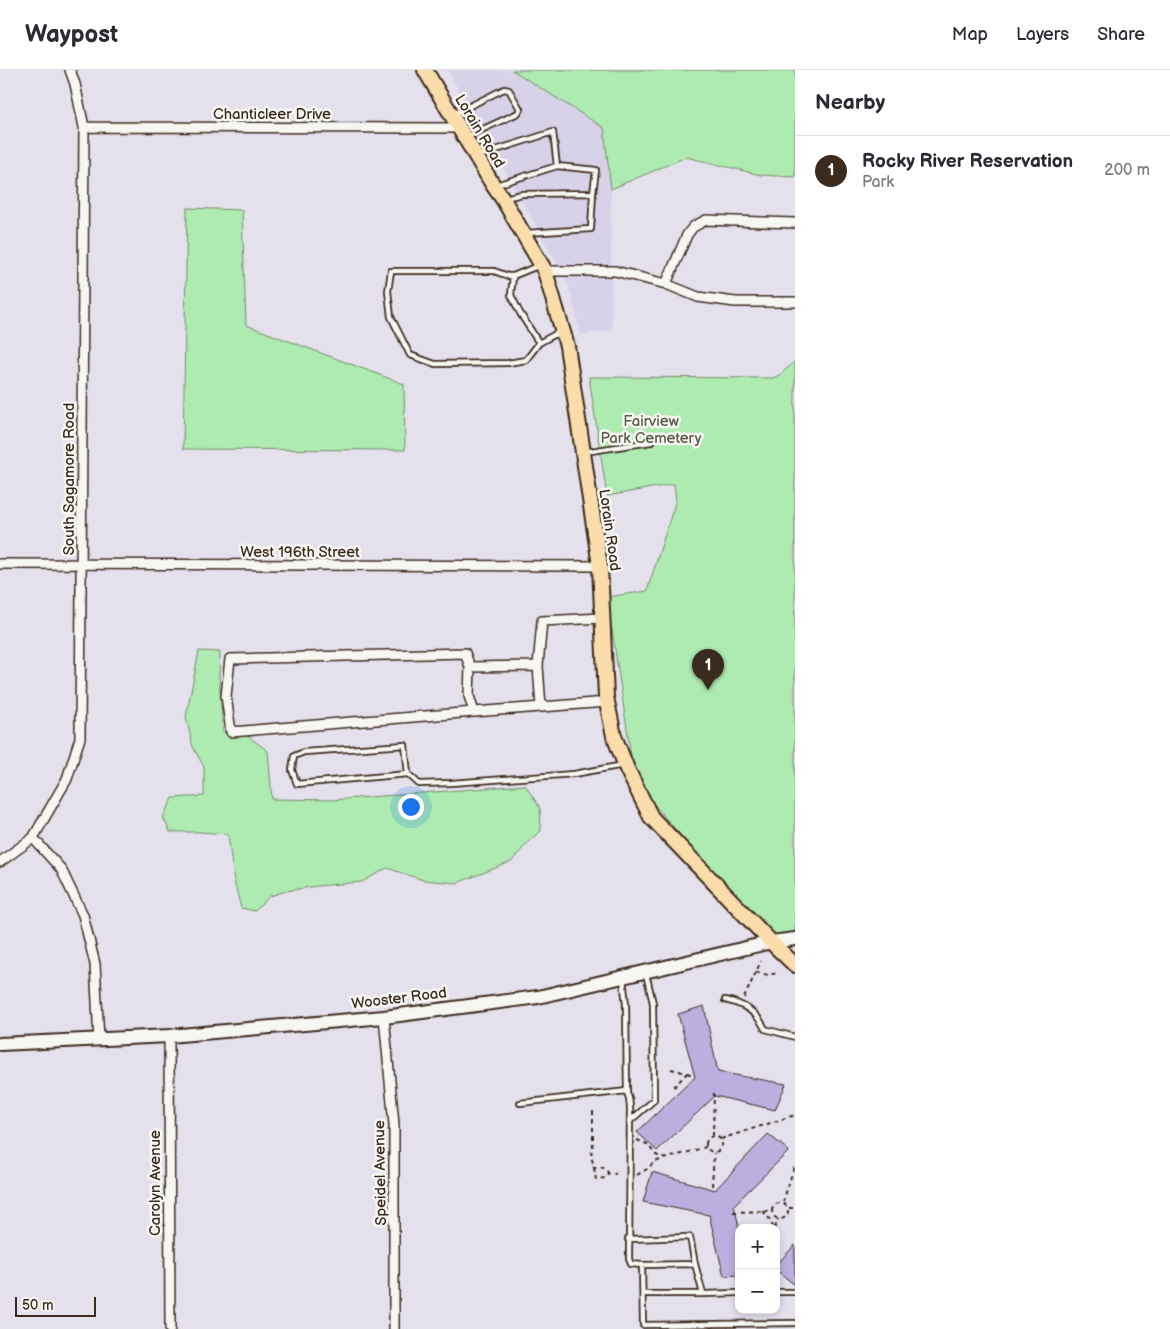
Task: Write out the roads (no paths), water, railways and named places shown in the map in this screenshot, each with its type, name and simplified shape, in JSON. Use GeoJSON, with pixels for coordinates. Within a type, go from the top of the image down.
{"type":"FeatureCollection","features":[{"type":"Feature","properties":{"kind":"main road","name":"Lorain Road"},"geometry":{"type":"LineString","coordinates":[[425,70],[543,268],[567,346],[600,566],[607,702],[614,736],[625,764],[651,818],[795,965]]}},
{"type":"Feature","properties":{"kind":"main road","name":"Wooster Road"},"geometry":{"type":"LineString","coordinates":[[0,1044],[169,1036],[384,1017],[538,997],[771,942],[795,939]]}},
{"type":"Feature","properties":{"kind":"street","name":"South Sagamore Road"},"geometry":{"type":"LineString","coordinates":[[0,862],[33,838],[67,779],[80,738],[84,127],[75,84],[70,70]]}},
{"type":"Feature","properties":{"kind":"street","name":"Chanticleer Drive"},"geometry":{"type":"LineString","coordinates":[[84,127],[459,127]]}},
{"type":"Feature","properties":{"kind":"street"},"geometry":{"type":"LineString","coordinates":[[666,284],[687,235],[693,227],[706,220],[795,223]]}},
{"type":"Feature","properties":{"kind":"street"},"geometry":{"type":"LineString","coordinates":[[543,268],[615,271],[666,284],[698,297],[735,302],[795,302]]}},
{"type":"Feature","properties":{"kind":"street","name":"West 196th Street"},"geometry":{"type":"LineString","coordinates":[[0,564],[600,566]]}},
{"type":"Feature","properties":{"kind":"street"},"geometry":{"type":"LineString","coordinates":[[540,707],[538,666],[542,621],[602,618]]}},
{"type":"Feature","properties":{"kind":"street"},"geometry":{"type":"LineString","coordinates":[[474,712],[469,696],[470,667],[465,653],[230,659],[226,696],[231,732],[607,702]]}},
{"type":"Feature","properties":{"kind":"street"},"geometry":{"type":"LineString","coordinates":[[470,667],[538,666]]}},
{"type":"Feature","properties":{"kind":"street"},"geometry":{"type":"LineString","coordinates":[[33,838],[61,869],[83,915],[95,964],[99,1040]]}},
{"type":"Feature","properties":{"kind":"street","name":"Speidel Avenue"},"geometry":{"type":"LineString","coordinates":[[384,1017],[394,1124],[394,1329]]}},
{"type":"Feature","properties":{"kind":"street","name":"Carolyn Avenue"},"geometry":{"type":"LineString","coordinates":[[169,1036],[170,1329]]}},
{"type":"Feature","properties":{"kind":"lane"},"geometry":{"type":"LineString","coordinates":[[504,89],[509,90],[520,109],[518,113],[459,127],[504,89]]}},
{"type":"Feature","properties":{"kind":"lane"},"geometry":{"type":"LineString","coordinates":[[476,156],[554,132],[557,166]]}},
{"type":"Feature","properties":{"kind":"lane"},"geometry":{"type":"LineString","coordinates":[[493,186],[557,166],[596,170],[591,229],[522,233]]}},
{"type":"Feature","properties":{"kind":"lane"},"geometry":{"type":"LineString","coordinates":[[503,199],[522,194],[593,193]]}},
{"type":"Feature","properties":{"kind":"lane"},"geometry":{"type":"LineString","coordinates":[[543,268],[513,276],[494,271],[391,271],[388,291],[391,318],[410,355],[435,364],[508,363],[526,360],[539,342],[562,331]]}},
{"type":"Feature","properties":{"kind":"lane"},"geometry":{"type":"LineString","coordinates":[[513,276],[511,295],[539,342]]}},
{"type":"Feature","properties":{"kind":"lane"},"geometry":{"type":"LineString","coordinates":[[582,452],[651,442]]}},
{"type":"Feature","properties":{"kind":"lane"},"geometry":{"type":"LineString","coordinates":[[408,774],[297,784],[292,770],[294,756],[304,752],[405,745],[408,774],[419,784],[574,774],[625,764]]}},
{"type":"Feature","properties":{"kind":"lane"},"geometry":{"type":"LineString","coordinates":[[630,1121],[654,1100],[653,1003],[646,971]]}},
{"type":"Feature","properties":{"kind":"lane"},"geometry":{"type":"LineString","coordinates":[[622,977],[626,1005],[627,1091],[630,1121],[629,1259],[631,1264],[642,1265],[695,1264]]}},
{"type":"Feature","properties":{"kind":"lane"},"geometry":{"type":"LineString","coordinates":[[725,1000],[749,1008],[756,1014],[766,1029],[795,1037]]}},
{"type":"Feature","properties":{"kind":"lane"},"geometry":{"type":"LineString","coordinates":[[520,1103],[627,1091]]}},
{"type":"Feature","properties":{"kind":"lane"},"geometry":{"type":"LineString","coordinates":[[628,1239],[690,1237],[703,1294]]}},
{"type":"Feature","properties":{"kind":"lane"},"geometry":{"type":"LineString","coordinates":[[642,1265],[643,1325],[795,1323]]}},
{"type":"Feature","properties":{"kind":"lane"},"geometry":{"type":"LineString","coordinates":[[780,1292],[795,1292]]}},
{"type":"Feature","properties":{"kind":"lane"},"geometry":{"type":"LineString","coordinates":[[643,1294],[735,1293]]}},
{"type":"Feature","properties":{"kind":"place","name":"Rocky River Reservation"},"geometry":{"type":"Point","coordinates":[708,690]}},
{"type":"Feature","properties":{"kind":"park label","name":"Fairview Park Cemetery"},"geometry":{"type":"Point","coordinates":[651,430]}}]}
